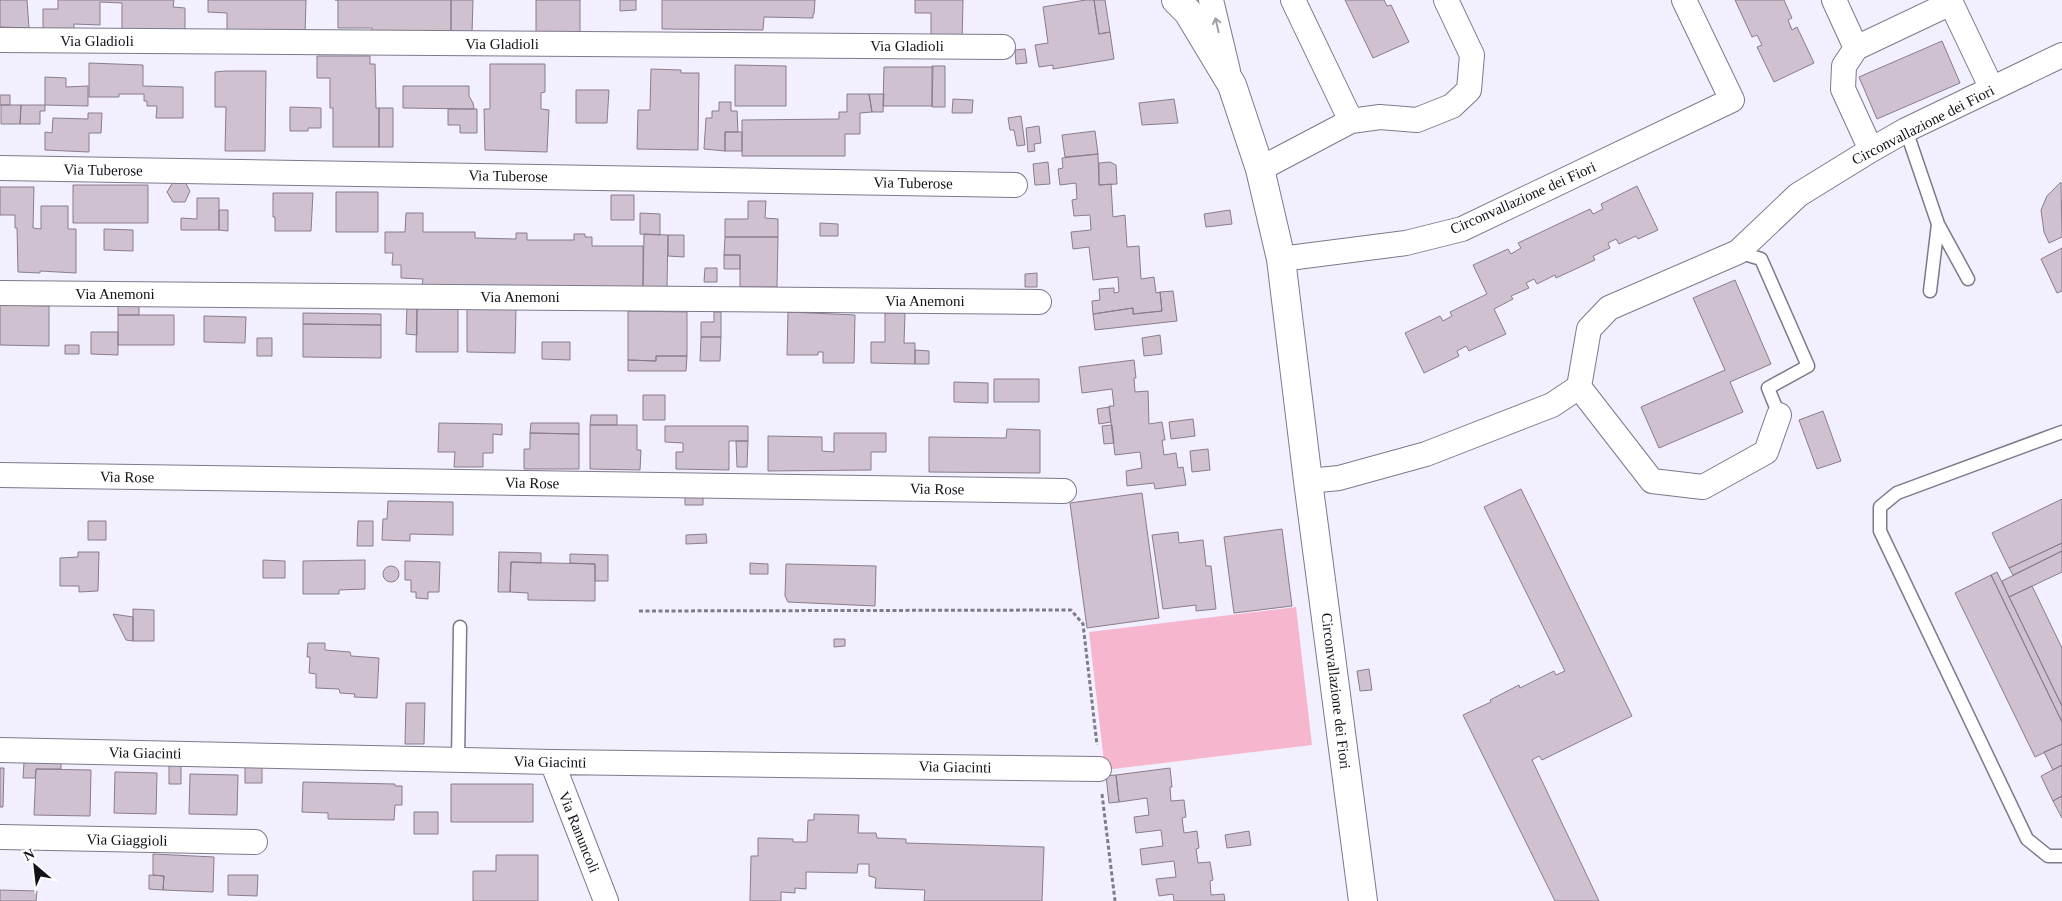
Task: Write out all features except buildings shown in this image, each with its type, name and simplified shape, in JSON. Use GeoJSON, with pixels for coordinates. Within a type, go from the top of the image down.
{"type":"FeatureCollection","features":[{"type":"Feature","properties":{"kind":"street","name":"Circonvallazione dei Fiori"},"geometry":{"type":"LineString","coordinates":[[1176,0],[1188,12],[1232,85],[1260,170],[1281,259],[1363,901]]}},
{"type":"Feature","properties":{"kind":"street"},"geometry":{"type":"LineString","coordinates":[[1211,0],[1232,85]]}},
{"type":"Feature","properties":{"kind":"street"},"geometry":{"type":"LineString","coordinates":[[1293,0],[1351,121]]}},
{"type":"Feature","properties":{"kind":"street"},"geometry":{"type":"LineString","coordinates":[[1260,170],[1351,121],[1380,117],[1417,120],[1452,106],[1469,90],[1472,54],[1446,0]]}},
{"type":"Feature","properties":{"kind":"street","name":"Circonvallazione dei Fiori"},"geometry":{"type":"LineString","coordinates":[[1281,259],[1406,244],[1462,229],[1732,100],[1684,0]]}},
{"type":"Feature","properties":{"kind":"street"},"geometry":{"type":"LineString","coordinates":[[1834,0],[1856,48]]}},
{"type":"Feature","properties":{"kind":"street"},"geometry":{"type":"LineString","coordinates":[[1871,150],[1843,89],[1844,66],[1856,48],[1950,3],[1992,89]]}},
{"type":"Feature","properties":{"kind":"street","name":"Via Gladioli"},"geometry":{"type":"LineString","coordinates":[[0,40],[1003,47]]}},
{"type":"Feature","properties":{"kind":"street","name":"Circonvallazione dei Fiori"},"geometry":{"type":"LineString","coordinates":[[1579,387],[1589,329],[1609,308],[1738,252],[1798,195],[1871,150],[1906,130],[2062,55]]}},
{"type":"Feature","properties":{"kind":"street","name":"Via Tuberose"},"geometry":{"type":"LineString","coordinates":[[0,168],[1015,185]]}},
{"type":"Feature","properties":{"kind":"street","name":"Via Anemoni"},"geometry":{"type":"LineString","coordinates":[[0,293],[1040,302]]}},
{"type":"Feature","properties":{"kind":"street"},"geometry":{"type":"LineString","coordinates":[[1308,481],[1339,478],[1426,454],[1552,405],[1579,387],[1652,481],[1703,487],[1766,452],[1779,415]]}},
{"type":"Feature","properties":{"kind":"street","name":"Via Rose"},"geometry":{"type":"LineString","coordinates":[[0,475],[1064,491]]}},
{"type":"Feature","properties":{"kind":"street","name":"Via Giacinti"},"geometry":{"type":"LineString","coordinates":[[0,750],[552,762],[1099,770]]}},
{"type":"Feature","properties":{"kind":"street","name":"Via Ranuncoli"},"geometry":{"type":"LineString","coordinates":[[552,762],[606,901]]}},
{"type":"Feature","properties":{"kind":"street","name":"Via Giaggioli"},"geometry":{"type":"LineString","coordinates":[[0,837],[255,842]]}},
{"type":"Feature","properties":{"kind":"lane"},"geometry":{"type":"LineString","coordinates":[[1906,130],[1938,224],[1968,279]]}},
{"type":"Feature","properties":{"kind":"lane"},"geometry":{"type":"LineString","coordinates":[[1930,291],[1938,224]]}},
{"type":"Feature","properties":{"kind":"lane"},"geometry":{"type":"LineString","coordinates":[[1738,252],[1761,259],[1808,366],[1768,388],[1779,415]]}},
{"type":"Feature","properties":{"kind":"lane"},"geometry":{"type":"LineString","coordinates":[[2062,432],[1897,493],[1880,507],[1880,530],[2027,839],[2048,856],[2062,856]]}},
{"type":"Feature","properties":{"kind":"lane"},"geometry":{"type":"LineString","coordinates":[[458,760],[460,627]]}},
{"type":"Feature","properties":{"kind":"path"},"geometry":{"type":"LineString","coordinates":[[639,610],[1071,610],[1083,624],[1115,901]]}},
{"type":"Feature","properties":{"kind":"shaded area"},"geometry":{"type":"Polygon","coordinates":[[[1296,607],[1312,745],[1105,770],[1089,632],[1296,607]]]}}]}
